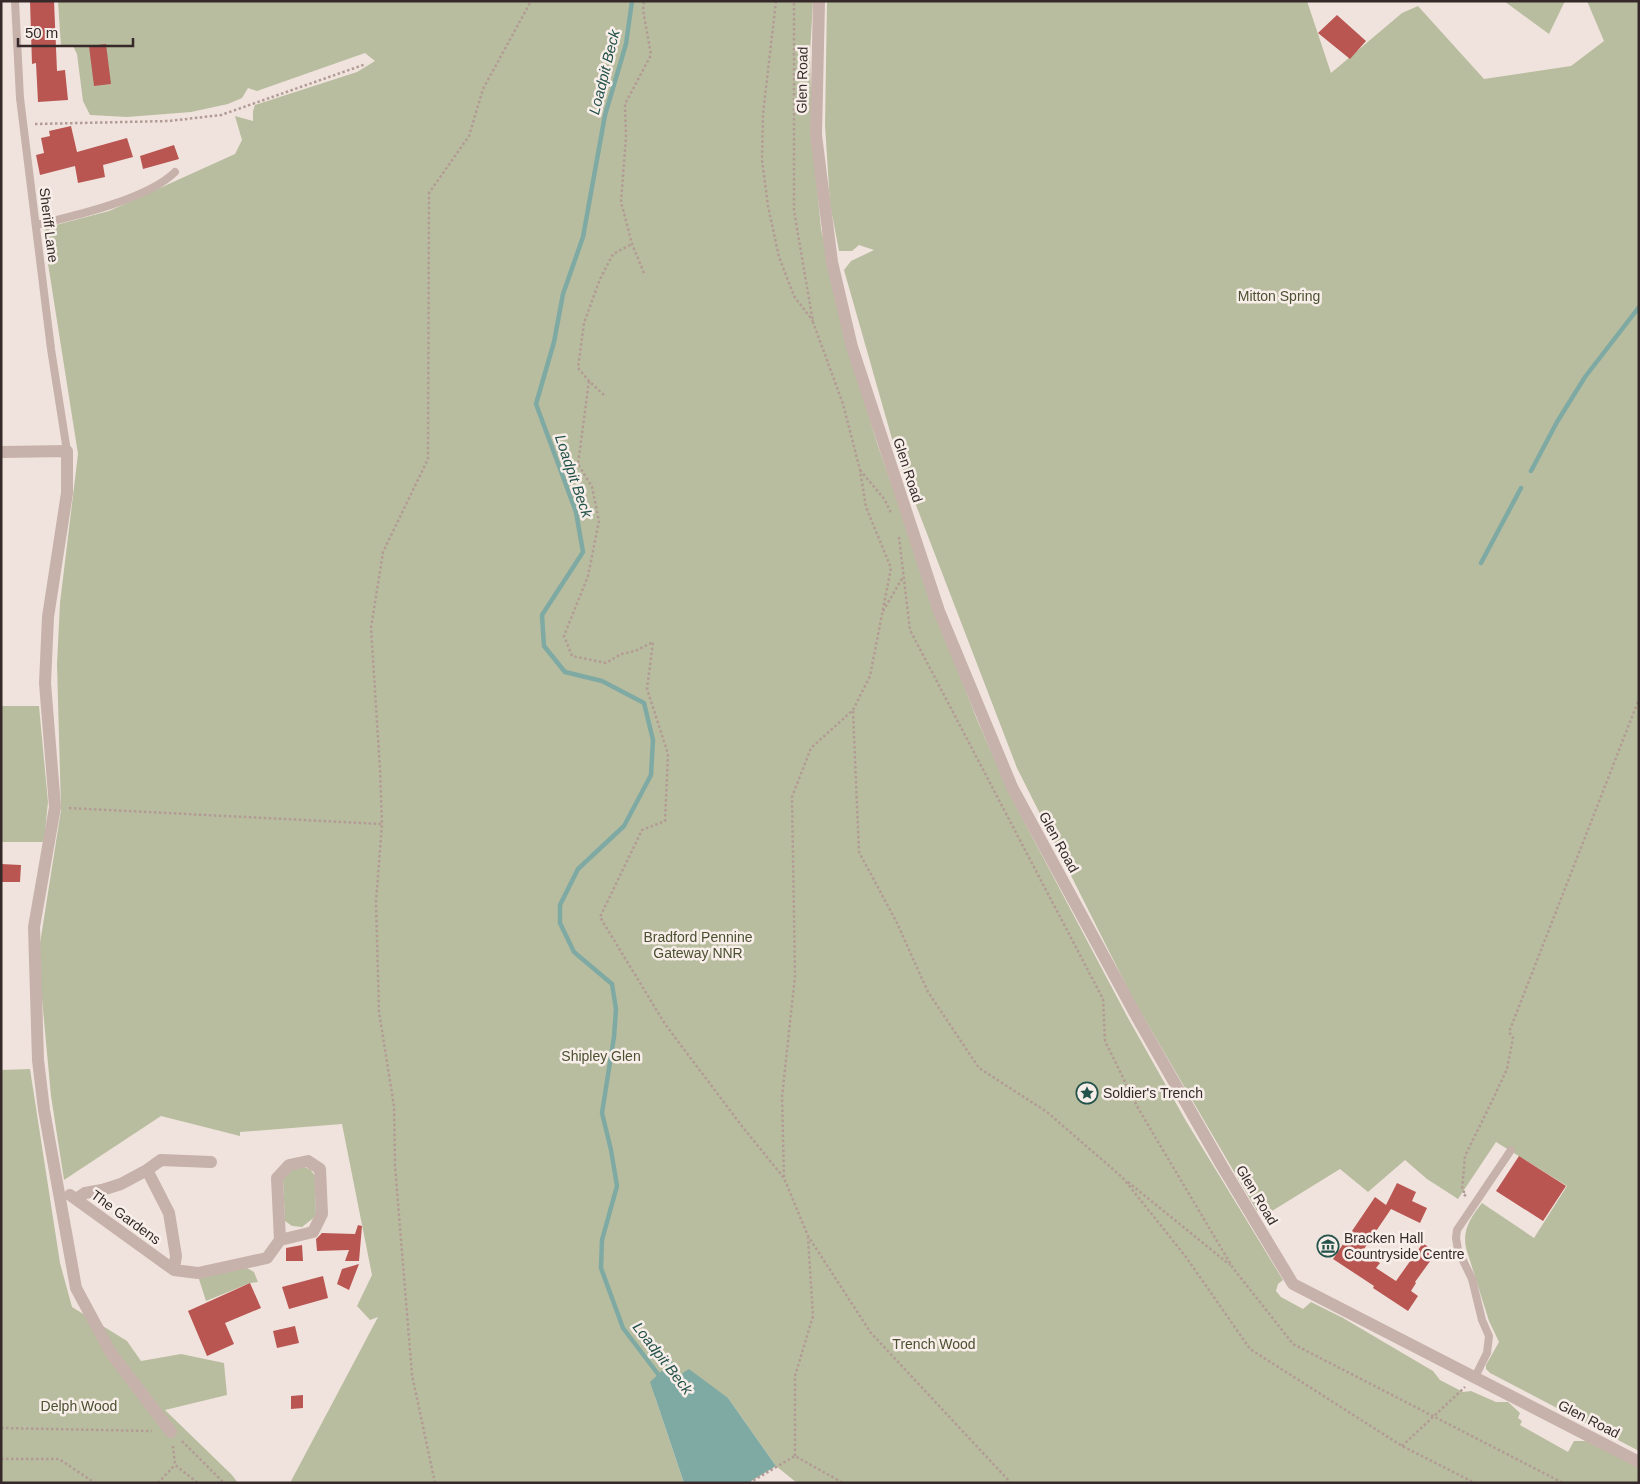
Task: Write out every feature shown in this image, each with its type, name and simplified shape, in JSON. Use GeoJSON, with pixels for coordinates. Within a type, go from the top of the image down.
{"type":"FeatureCollection","features":[{"type":"Feature","properties":{"kind":"street","name":"Glen Road"},"geometry":{"type":"LineString","coordinates":[[819,1],[816,135],[832,262],[852,347],[939,611],[1012,787],[1143,1028],[1222,1166],[1293,1284],[1639,1462]]}},
{"type":"Feature","properties":{"kind":"street"},"geometry":{"type":"LineString","coordinates":[[1,452],[67,451],[67,493],[48,618],[45,683],[55,808],[34,927],[38,1060],[44,1110],[76,1288],[111,1353],[172,1432]]}},
{"type":"Feature","properties":{"kind":"street"},"geometry":{"type":"LineString","coordinates":[[76,1199],[85,1193],[121,1184],[161,1160],[211,1162]]}},
{"type":"Feature","properties":{"kind":"street"},"geometry":{"type":"LineString","coordinates":[[147,1170],[169,1213],[176,1256],[174,1270],[198,1273],[267,1258],[280,1240],[277,1178],[289,1165],[308,1161],[320,1169],[322,1214],[313,1232],[280,1240]]}},
{"type":"Feature","properties":{"kind":"street","name":"The Gardens"},"geometry":{"type":"LineString","coordinates":[[59,1188],[174,1270]]}},
{"type":"Feature","properties":{"kind":"lane","name":"Sheriff Lane"},"geometry":{"type":"LineString","coordinates":[[15,1],[20,98],[51,349],[67,451]]}},
{"type":"Feature","properties":{"kind":"lane"},"geometry":{"type":"LineString","coordinates":[[36,226],[127,199],[166,181],[175,172]]}},
{"type":"Feature","properties":{"kind":"lane"},"geometry":{"type":"LineString","coordinates":[[1475,1377],[1487,1353],[1488,1336],[1472,1279],[1458,1250],[1457,1230],[1511,1150]]}},
{"type":"Feature","properties":{"kind":"path"},"geometry":{"type":"LineString","coordinates":[[435,1483],[412,1375],[395,1166],[394,1106],[379,1012],[376,902],[382,824],[370,628],[383,552],[428,459],[429,193],[469,136],[483,89],[531,1]]}},
{"type":"Feature","properties":{"kind":"path"},"geometry":{"type":"LineString","coordinates":[[644,1],[643,10],[651,55],[625,104],[626,138],[621,202],[632,244],[644,273]]}},
{"type":"Feature","properties":{"kind":"path"},"geometry":{"type":"LineString","coordinates":[[776,1],[764,114],[762,160],[768,206],[779,257],[794,296],[813,322]]}},
{"type":"Feature","properties":{"kind":"path"},"geometry":{"type":"LineString","coordinates":[[784,1178],[782,1097],[794,976],[792,797],[811,748],[853,710],[870,676],[891,568],[866,507],[860,470],[843,404],[813,322],[794,211],[794,1]]}},
{"type":"Feature","properties":{"kind":"path"},"geometry":{"type":"LineString","coordinates":[[24,124],[169,121],[221,114],[366,64]]}},
{"type":"Feature","properties":{"kind":"path"},"geometry":{"type":"LineString","coordinates":[[604,395],[578,368],[584,323],[600,279],[613,254],[632,244]]}},
{"type":"Feature","properties":{"kind":"path"},"geometry":{"type":"LineString","coordinates":[[590,381],[578,464],[592,487],[599,520],[588,576],[564,636],[572,656],[606,663],[621,654],[635,651],[653,642],[647,689],[668,754],[665,822],[642,830],[600,917],[665,1024],[741,1126],[784,1178],[808,1236],[871,1333],[1011,1483]]}},
{"type":"Feature","properties":{"kind":"path"},"geometry":{"type":"LineString","coordinates":[[882,613],[903,576]]}},
{"type":"Feature","properties":{"kind":"path"},"geometry":{"type":"LineString","coordinates":[[1463,1191],[1465,1156],[1507,1069],[1513,1038],[1509,1033],[1639,700]]}},
{"type":"Feature","properties":{"kind":"path"},"geometry":{"type":"LineString","coordinates":[[853,710],[859,852],[897,923],[928,992],[979,1068],[1046,1112],[1233,1268]]}},
{"type":"Feature","properties":{"kind":"path"},"geometry":{"type":"LineString","coordinates":[[55,808],[382,824]]}},
{"type":"Feature","properties":{"kind":"path"},"geometry":{"type":"LineString","coordinates":[[1122,1177],[1186,1256],[1250,1349],[1402,1446],[1475,1483]]}},
{"type":"Feature","properties":{"kind":"path"},"geometry":{"type":"LineString","coordinates":[[794,1456],[794,1376],[813,1316],[808,1236]]}},
{"type":"Feature","properties":{"kind":"path"},"geometry":{"type":"LineString","coordinates":[[1402,1446],[1475,1377]]}},
{"type":"Feature","properties":{"kind":"path"},"geometry":{"type":"LineString","coordinates":[[1434,1416],[1563,1483]]}},
{"type":"Feature","properties":{"kind":"path"},"geometry":{"type":"LineString","coordinates":[[1,1428],[172,1432],[224,1483]]}},
{"type":"Feature","properties":{"kind":"path"},"geometry":{"type":"LineString","coordinates":[[172,1432],[175,1465],[198,1483]]}},
{"type":"Feature","properties":{"kind":"path"},"geometry":{"type":"LineString","coordinates":[[749,1483],[794,1456]]}},
{"type":"Feature","properties":{"kind":"path"},"geometry":{"type":"LineString","coordinates":[[794,1456],[843,1483]]}},
{"type":"Feature","properties":{"kind":"path"},"geometry":{"type":"LineString","coordinates":[[1,1459],[59,1459],[95,1483]]}},
{"type":"Feature","properties":{"kind":"path"},"geometry":{"type":"LineString","coordinates":[[158,1483],[175,1465]]}},
{"type":"Feature","properties":{"kind":"green space","name":"Bradford Pennine Gateway NNR"},"geometry":{"type":"Polygon","coordinates":[[[58,1],[813,1],[810,54],[812,133],[821,229],[863,397],[935,610],[976,717],[1010,795],[1128,1018],[1186,1121],[1283,1280],[1278,1284],[1276,1291],[1281,1297],[1303,1309],[1311,1302],[1343,1318],[1433,1371],[1440,1380],[1463,1392],[1471,1391],[1496,1402],[1508,1402],[1520,1413],[1518,1418],[1522,1421],[1520,1425],[1568,1452],[1574,1441],[1586,1441],[1639,1467],[1639,1483],[797,1483],[776,1466],[728,1398],[655,1397],[684,1483],[290,1483],[378,1317],[370,1320],[357,1306],[372,1275],[342,1124],[240,1132],[240,1136],[161,1116],[64,1180],[51,1096],[38,956],[61,810],[57,664],[60,603],[78,454],[43,232],[48,227],[109,211],[235,154],[242,140],[235,116],[253,121],[255,105],[357,72],[375,61],[365,53],[257,91],[248,88],[242,98],[228,104],[191,112],[127,117],[90,115],[83,101],[77,54],[73,46],[61,47],[58,1]]]}},
{"type":"Feature","properties":{"kind":"green space","name":"Mitton Spring"},"geometry":{"type":"Polygon","coordinates":[[[827,1],[1307,1],[1331,73],[1402,13],[1418,6],[1484,79],[1571,66],[1604,41],[1587,1],[1639,1],[1639,1451],[1490,1373],[1486,1369],[1486,1365],[1499,1342],[1489,1321],[1466,1248],[1465,1235],[1468,1224],[1482,1203],[1534,1238],[1567,1186],[1496,1142],[1458,1199],[1427,1179],[1405,1160],[1368,1192],[1340,1169],[1272,1211],[1257,1211],[1133,999],[1017,768],[896,453],[844,270],[851,261],[874,250],[859,245],[852,251],[839,251],[830,204],[825,125],[827,1]]]}},
{"type":"Feature","properties":{"kind":"green space"},"geometry":{"type":"Polygon","coordinates":[[[1504,1],[1565,1],[1549,34],[1504,1]]]}},
{"type":"Feature","properties":{"kind":"green space"},"geometry":{"type":"Polygon","coordinates":[[[1,706],[39,706],[48,802],[44,842],[1,842],[1,706]]]}},
{"type":"Feature","properties":{"kind":"green space","name":"Delph Wood"},"geometry":{"type":"Polygon","coordinates":[[[30,1069],[60,1263],[72,1307],[127,1341],[141,1361],[181,1354],[224,1363],[227,1395],[165,1410],[238,1483],[1,1483],[1,1070],[30,1069]]]}},
{"type":"Feature","properties":{"kind":"green space"},"geometry":{"type":"Polygon","coordinates":[[[303,1167],[310,1169],[315,1176],[316,1216],[302,1227],[292,1226],[285,1221],[283,1180],[292,1168],[303,1167]]]}},
{"type":"Feature","properties":{"kind":"green space"},"geometry":{"type":"Polygon","coordinates":[[[247,1268],[254,1272],[258,1282],[250,1283],[206,1301],[198,1276],[247,1268]]]}},
{"type":"Feature","properties":{"kind":"water"},"geometry":{"type":"Polygon","coordinates":[[[666,1353],[681,1374],[689,1369],[728,1398],[776,1466],[748,1483],[684,1483],[650,1382],[666,1367],[666,1353]]]}},
{"type":"Feature","properties":{"kind":"building"},"geometry":{"type":"Polygon","coordinates":[[[30,1],[54,1],[57,71],[65,70],[68,100],[38,102],[36,63],[32,64],[30,1]]]}},
{"type":"Feature","properties":{"kind":"building"},"geometry":{"type":"Polygon","coordinates":[[[1337,15],[1366,41],[1350,59],[1318,33],[1337,15]]]}},
{"type":"Feature","properties":{"kind":"building"},"geometry":{"type":"Polygon","coordinates":[[[106,44],[111,84],[94,86],[89,46],[106,44]]]}},
{"type":"Feature","properties":{"kind":"building"},"geometry":{"type":"Polygon","coordinates":[[[71,126],[77,152],[127,138],[133,157],[103,165],[105,177],[78,183],[75,166],[40,175],[36,155],[44,153],[41,138],[50,136],[49,131],[71,126]]]}},
{"type":"Feature","properties":{"kind":"building"},"geometry":{"type":"Polygon","coordinates":[[[174,145],[179,159],[143,169],[140,156],[174,145]]]}},
{"type":"Feature","properties":{"kind":"building"},"geometry":{"type":"Polygon","coordinates":[[[1,864],[21,865],[20,882],[1,882],[1,864]]]}},
{"type":"Feature","properties":{"kind":"building"},"geometry":{"type":"Polygon","coordinates":[[[1519,1156],[1566,1186],[1543,1221],[1496,1191],[1519,1156]]]}},
{"type":"Feature","properties":{"kind":"building"},"geometry":{"type":"Polygon","coordinates":[[[1397,1183],[1416,1192],[1412,1201],[1427,1208],[1420,1223],[1391,1209],[1362,1252],[1380,1263],[1376,1268],[1396,1281],[1423,1243],[1436,1253],[1415,1282],[1411,1291],[1418,1296],[1408,1311],[1333,1259],[1375,1197],[1386,1205],[1397,1183]]]}},
{"type":"Feature","properties":{"kind":"building"},"geometry":{"type":"Polygon","coordinates":[[[358,1225],[362,1226],[359,1261],[345,1261],[349,1250],[317,1251],[316,1239],[322,1233],[355,1234],[358,1225]]]}},
{"type":"Feature","properties":{"kind":"building"},"geometry":{"type":"Polygon","coordinates":[[[302,1245],[303,1261],[286,1261],[286,1248],[302,1245]]]}},
{"type":"Feature","properties":{"kind":"building"},"geometry":{"type":"Polygon","coordinates":[[[359,1264],[349,1290],[337,1284],[342,1269],[359,1264]]]}},
{"type":"Feature","properties":{"kind":"building"},"geometry":{"type":"Polygon","coordinates":[[[323,1276],[328,1298],[289,1309],[282,1287],[323,1276]]]}},
{"type":"Feature","properties":{"kind":"building"},"geometry":{"type":"Polygon","coordinates":[[[250,1283],[261,1308],[225,1323],[234,1344],[207,1356],[188,1311],[250,1283]]]}},
{"type":"Feature","properties":{"kind":"building"},"geometry":{"type":"Polygon","coordinates":[[[295,1326],[299,1343],[277,1348],[273,1331],[295,1326]]]}},
{"type":"Feature","properties":{"kind":"building"},"geometry":{"type":"Polygon","coordinates":[[[303,1395],[303,1408],[291,1409],[291,1396],[303,1395]]]}},
{"type":"Feature","properties":{"kind":"waterway","name":"Loadpit Beck"},"geometry":{"type":"LineString","coordinates":[[632,1],[626,44],[605,115],[583,237],[563,294],[554,342],[536,404],[576,512],[583,552],[542,615],[544,646],[565,672],[602,681],[644,703],[653,740],[651,775],[624,826],[578,869],[560,905],[560,923],[574,952],[612,984],[616,1009],[614,1037],[602,1113],[617,1186],[602,1240],[601,1268],[623,1328],[661,1378]]}},
{"type":"Feature","properties":{"kind":"waterway"},"geometry":{"type":"LineString","coordinates":[[1531,471],[1557,422],[1585,377],[1639,307]]}},
{"type":"Feature","properties":{"kind":"waterway"},"geometry":{"type":"LineString","coordinates":[[1481,563],[1521,488]]}},
{"type":"Feature","properties":{"kind":"place","name":"Soldier's Trench"},"geometry":{"type":"Point","coordinates":[1087,1093]}},
{"type":"Feature","properties":{"kind":"place","name":"Bracken Hall Countryside Centre"},"geometry":{"type":"Point","coordinates":[1328,1246]}},
{"type":"Feature","properties":{"kind":"park label","name":"Shipley Glen"},"geometry":{"type":"Point","coordinates":[601,1056]}},
{"type":"Feature","properties":{"kind":"park label","name":"Trench Wood"},"geometry":{"type":"Point","coordinates":[934,1344]}}]}
